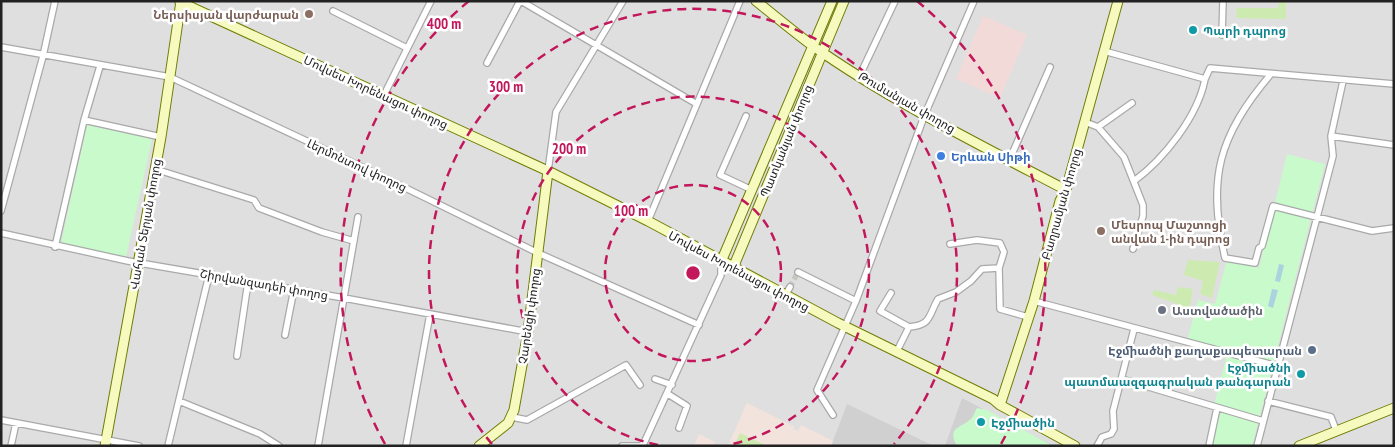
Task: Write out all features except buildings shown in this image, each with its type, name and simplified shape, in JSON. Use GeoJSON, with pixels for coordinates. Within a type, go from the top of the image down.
{"type":"FeatureCollection","features":[{"type":"Feature","properties":{"kind":"main road","name":"Թումանյան փողոց"},"geometry":{"type":"LineString","coordinates":[[756,1],[813,46],[860,75],[1009,161],[1066,190]]}},
{"type":"Feature","properties":{"kind":"main road","name":"Պատկանյան փողոց"},"geometry":{"type":"LineString","coordinates":[[721,262],[832,1]]}},
{"type":"Feature","properties":{"kind":"main road","name":"Պատկանյան փողոց"},"geometry":{"type":"LineString","coordinates":[[733,268],[844,1]]}},
{"type":"Feature","properties":{"kind":"main road","name":"Բաղրամյան փողոց"},"geometry":{"type":"LineString","coordinates":[[1000,405],[1034,301],[1060,201],[1066,190],[1118,1]]}},
{"type":"Feature","properties":{"kind":"main road","name":"Վահան Տերյան փողոց"},"geometry":{"type":"LineString","coordinates":[[105,442],[155,168],[180,2]]}},
{"type":"Feature","properties":{"kind":"main road","name":"Մովսես Խորենացու փողոց"},"geometry":{"type":"LineString","coordinates":[[180,2],[548,171],[648,221],[721,262],[845,327],[993,399],[1000,405],[1075,446]]}},
{"type":"Feature","properties":{"kind":"main road","name":"Չարենցի փողոց"},"geometry":{"type":"LineString","coordinates":[[512,417],[528,332],[548,171]]}},
{"type":"Feature","properties":{"kind":"main road"},"geometry":{"type":"LineString","coordinates":[[1299,446],[1394,408]]}},
{"type":"Feature","properties":{"kind":"main road"},"geometry":{"type":"LineString","coordinates":[[479,446],[512,417]]}},
{"type":"Feature","properties":{"kind":"street"},"geometry":{"type":"LineString","coordinates":[[1,211],[43,56],[55,1]]}},
{"type":"Feature","properties":{"kind":"street"},"geometry":{"type":"LineString","coordinates":[[384,95],[431,1]]}},
{"type":"Feature","properties":{"kind":"street"},"geometry":{"type":"LineString","coordinates":[[487,63],[520,1],[695,103]]}},
{"type":"Feature","properties":{"kind":"street"},"geometry":{"type":"LineString","coordinates":[[548,171],[556,112],[623,1]]}},
{"type":"Feature","properties":{"kind":"street"},"geometry":{"type":"LineString","coordinates":[[648,221],[695,103],[740,1]]}},
{"type":"Feature","properties":{"kind":"street"},"geometry":{"type":"LineString","coordinates":[[860,75],[895,1]]}},
{"type":"Feature","properties":{"kind":"street"},"geometry":{"type":"LineString","coordinates":[[833,415],[817,390],[856,301],[925,114],[974,1]]}},
{"type":"Feature","properties":{"kind":"street"},"geometry":{"type":"LineString","coordinates":[[1222,1],[1222,35]]}},
{"type":"Feature","properties":{"kind":"street"},"geometry":{"type":"LineString","coordinates":[[334,11],[407,48]]}},
{"type":"Feature","properties":{"kind":"street","name":"Լերմոնտով փողոց"},"geometry":{"type":"LineString","coordinates":[[1,47],[43,56],[170,77],[375,173],[538,253],[699,325]]}},
{"type":"Feature","properties":{"kind":"street"},"geometry":{"type":"LineString","coordinates":[[1104,51],[1204,79]]}},
{"type":"Feature","properties":{"kind":"street"},"geometry":{"type":"LineString","coordinates":[[55,246],[84,120],[100,66]]}},
{"type":"Feature","properties":{"kind":"street"},"geometry":{"type":"LineString","coordinates":[[1009,161],[1050,67]]}},
{"type":"Feature","properties":{"kind":"street"},"geometry":{"type":"LineString","coordinates":[[1134,181],[1143,174],[1182,130],[1194,111],[1204,79],[1210,68],[1394,84]]}},
{"type":"Feature","properties":{"kind":"street"},"geometry":{"type":"LineString","coordinates":[[1271,74],[1252,96],[1236,122],[1218,170],[1216,190],[1220,236],[1225,258],[1252,264],[1256,261],[1273,206],[1372,232],[1394,228]]}},
{"type":"Feature","properties":{"kind":"street"},"geometry":{"type":"LineString","coordinates":[[1257,446],[1333,156],[1331,136],[1343,81]]}},
{"type":"Feature","properties":{"kind":"street"},"geometry":{"type":"LineString","coordinates":[[1098,127],[1132,103]]}},
{"type":"Feature","properties":{"kind":"street"},"geometry":{"type":"LineString","coordinates":[[746,116],[720,175],[752,190]]}},
{"type":"Feature","properties":{"kind":"street"},"geometry":{"type":"LineString","coordinates":[[84,120],[160,137]]}},
{"type":"Feature","properties":{"kind":"street"},"geometry":{"type":"LineString","coordinates":[[1085,122],[1098,127],[1124,157],[1134,181],[1143,205],[1143,216],[1133,249]]}},
{"type":"Feature","properties":{"kind":"street"},"geometry":{"type":"LineString","coordinates":[[1331,136],[1394,145]]}},
{"type":"Feature","properties":{"kind":"street"},"geometry":{"type":"LineString","coordinates":[[155,168],[254,200],[259,208],[322,232],[354,241]]}},
{"type":"Feature","properties":{"kind":"street"},"geometry":{"type":"LineString","coordinates":[[318,446],[358,218]]}},
{"type":"Feature","properties":{"kind":"street","name":"Շիրվանզադեի փողոց"},"geometry":{"type":"LineString","coordinates":[[1,233],[138,263],[294,289],[528,332]]}},
{"type":"Feature","properties":{"kind":"street"},"geometry":{"type":"LineString","coordinates":[[950,244],[977,240],[1000,244],[1004,252],[999,268],[1000,309],[1028,317]]}},
{"type":"Feature","properties":{"kind":"street","name":"Պատկանյան փողոց"},"geometry":{"type":"LineString","coordinates":[[622,446],[641,446],[644,443],[721,275],[721,262]]}},
{"type":"Feature","properties":{"kind":"street"},"geometry":{"type":"LineString","coordinates":[[721,275],[733,268]]}},
{"type":"Feature","properties":{"kind":"street"},"geometry":{"type":"LineString","coordinates":[[891,293],[880,311],[909,328],[928,321],[938,299],[956,292],[971,281],[982,269],[999,268]]}},
{"type":"Feature","properties":{"kind":"street"},"geometry":{"type":"LineString","coordinates":[[798,272],[856,301]]}},
{"type":"Feature","properties":{"kind":"street"},"geometry":{"type":"LineString","coordinates":[[168,446],[209,275]]}},
{"type":"Feature","properties":{"kind":"street"},"geometry":{"type":"LineString","coordinates":[[237,356],[248,282]]}},
{"type":"Feature","properties":{"kind":"street"},"geometry":{"type":"LineString","coordinates":[[785,296],[790,287]]}},
{"type":"Feature","properties":{"kind":"street"},"geometry":{"type":"LineString","coordinates":[[285,335],[294,289]]}},
{"type":"Feature","properties":{"kind":"street"},"geometry":{"type":"LineString","coordinates":[[1034,301],[1277,366]]}},
{"type":"Feature","properties":{"kind":"street"},"geometry":{"type":"LineString","coordinates":[[406,446],[430,314]]}},
{"type":"Feature","properties":{"kind":"street"},"geometry":{"type":"LineString","coordinates":[[896,353],[909,328]]}},
{"type":"Feature","properties":{"kind":"street"},"geometry":{"type":"LineString","coordinates":[[1097,446],[1102,437],[1113,431],[1113,411],[1134,329]]}},
{"type":"Feature","properties":{"kind":"street"},"geometry":{"type":"LineString","coordinates":[[512,417],[527,420],[626,365],[640,385]]}},
{"type":"Feature","properties":{"kind":"street"},"geometry":{"type":"LineString","coordinates":[[655,378],[672,385]]}},
{"type":"Feature","properties":{"kind":"street"},"geometry":{"type":"LineString","coordinates":[[1122,379],[1263,421]]}},
{"type":"Feature","properties":{"kind":"street"},"geometry":{"type":"LineString","coordinates":[[668,394],[687,406],[679,428]]}},
{"type":"Feature","properties":{"kind":"street"},"geometry":{"type":"LineString","coordinates":[[179,401],[263,436],[279,446]]}},
{"type":"Feature","properties":{"kind":"street"},"geometry":{"type":"LineString","coordinates":[[1268,401],[1331,418],[1336,430]]}},
{"type":"Feature","properties":{"kind":"street"},"geometry":{"type":"LineString","coordinates":[[1210,446],[1217,408]]}},
{"type":"Feature","properties":{"kind":"street"},"geometry":{"type":"LineString","coordinates":[[1,420],[105,442],[140,446]]}},
{"type":"Feature","properties":{"kind":"street"},"geometry":{"type":"LineString","coordinates":[[11,446],[16,423]]}},
{"type":"Feature","properties":{"kind":"shaded area"},"geometry":{"type":"Polygon","coordinates":[[[1,1],[1394,1],[1394,446],[1,446],[1,1]]]}},
{"type":"Feature","properties":{"kind":"shaded area"},"geometry":{"type":"Polygon","coordinates":[[[983,16],[1027,35],[1000,98],[956,79],[983,16]]]}},
{"type":"Feature","properties":{"kind":"shaded area","name":"Էջմիածին"},"geometry":{"type":"Polygon","coordinates":[[[962,398],[1054,446],[945,446],[962,398]]]}},
{"type":"Feature","properties":{"kind":"shaded area"},"geometry":{"type":"Polygon","coordinates":[[[747,403],[795,427],[793,429],[798,431],[801,425],[833,441],[831,446],[728,446],[747,403]]]}},
{"type":"Feature","properties":{"kind":"shaded area"},"geometry":{"type":"Polygon","coordinates":[[[847,404],[934,446],[831,446],[847,404]]]}},
{"type":"Feature","properties":{"kind":"shaded area"},"geometry":{"type":"Polygon","coordinates":[[[699,434],[715,442],[713,446],[694,446],[699,434]]]}},
{"type":"Feature","properties":{"kind":"green space"},"geometry":{"type":"Polygon","coordinates":[[[1279,1],[1286,1],[1286,19],[1236,18],[1237,8],[1278,8],[1279,1]]]}},
{"type":"Feature","properties":{"kind":"green space"},"geometry":{"type":"Polygon","coordinates":[[[87,125],[152,139],[126,257],[61,243],[87,125]]]}},
{"type":"Feature","properties":{"kind":"green space"},"geometry":{"type":"Polygon","coordinates":[[[1287,154],[1325,164],[1252,446],[1211,446],[1220,407],[1214,405],[1228,351],[1187,341],[1198,300],[1215,304],[1227,260],[1259,268],[1287,154]]]}},
{"type":"Feature","properties":{"kind":"green space"},"geometry":{"type":"Polygon","coordinates":[[[1188,260],[1220,262],[1212,298],[1200,294],[1203,281],[1184,275],[1188,260]]]}},
{"type":"Feature","properties":{"kind":"green space"},"geometry":{"type":"Polygon","coordinates":[[[1178,287],[1193,289],[1189,312],[1177,309],[1178,304],[1152,295],[1154,290],[1176,295],[1178,287]]]}},
{"type":"Feature","properties":{"kind":"green space","name":"Էջմիածին"},"geometry":{"type":"Polygon","coordinates":[[[977,408],[987,410],[1053,446],[957,446],[953,435],[954,431],[971,419],[977,408]]]}},
{"type":"Feature","properties":{"kind":"green space"},"geometry":{"type":"Polygon","coordinates":[[[740,433],[767,446],[734,446],[740,433]]]}},
{"type":"Feature","properties":{"kind":"water"},"geometry":{"type":"Polygon","coordinates":[[[1279,264],[1284,265],[1280,282],[1275,281],[1279,264]]]}},
{"type":"Feature","properties":{"kind":"water"},"geometry":{"type":"Polygon","coordinates":[[[1272,289],[1278,290],[1273,308],[1268,306],[1272,289]]]}},
{"type":"Feature","properties":{"kind":"tunnel"},"geometry":{"type":"LineString","coordinates":[[790,287],[798,272]]}},
{"type":"Feature","properties":{"kind":"place","name":"Ներսիսյան վարժարան"},"geometry":{"type":"Point","coordinates":[309,14]}},
{"type":"Feature","properties":{"kind":"place","name":"Պարի դպրոց"},"geometry":{"type":"Point","coordinates":[1193,30]}},
{"type":"Feature","properties":{"kind":"place","name":"Երևան Սիթի"},"geometry":{"type":"Point","coordinates":[941,156]}},
{"type":"Feature","properties":{"kind":"place","name":"Մեսրոպ Մաշտոցի անվան 1-ին դպրոց"},"geometry":{"type":"Point","coordinates":[1101,231]}},
{"type":"Feature","properties":{"kind":"place","name":"Աստվածածին"},"geometry":{"type":"Point","coordinates":[1162,310]}},
{"type":"Feature","properties":{"kind":"place","name":"Էջմիածնի քաղաքապետարան"},"geometry":{"type":"Point","coordinates":[1312,350]}},
{"type":"Feature","properties":{"kind":"place","name":"Էջմիածնի պատմաազգագրական թանգարան"},"geometry":{"type":"Point","coordinates":[1301,374]}},
{"type":"Feature","properties":{"kind":"place","name":"Էջմիածին"},"geometry":{"type":"Point","coordinates":[981,422]}}]}
